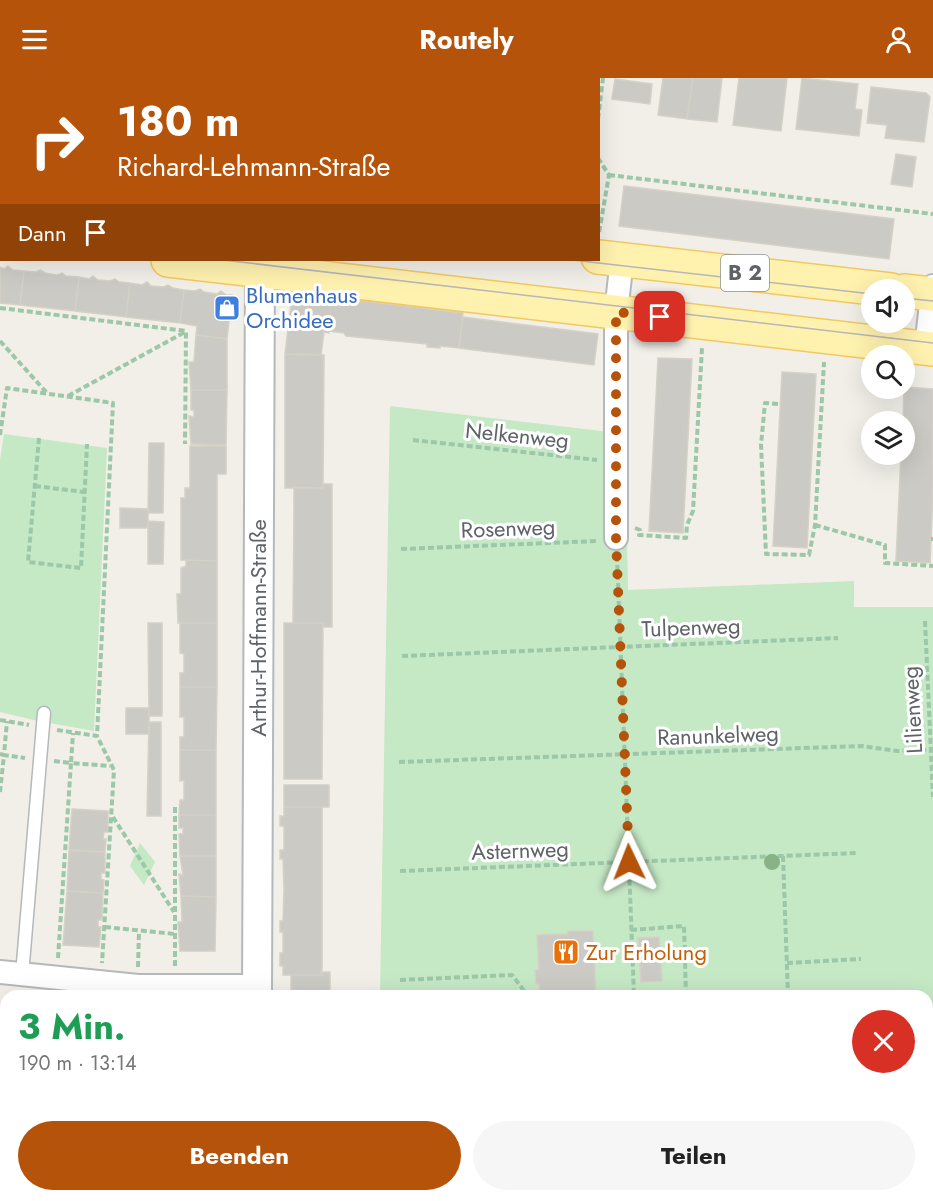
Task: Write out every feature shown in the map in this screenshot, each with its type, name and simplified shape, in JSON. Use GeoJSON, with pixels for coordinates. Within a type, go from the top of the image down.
{"type":"FeatureCollection","features":[{"type":"Feature","properties":{"kind":"main road","name":"B 2"},"geometry":{"type":"LineString","coordinates":[[610,258],[861,287]]}},
{"type":"Feature","properties":{"kind":"main road","name":"B 2"},"geometry":{"type":"LineString","coordinates":[[186,261],[260,265],[616,312],[929,348]]}},
{"type":"Feature","properties":{"kind":"street"},"geometry":{"type":"LineString","coordinates":[[610,258],[616,312],[616,533]]}},
{"type":"Feature","properties":{"kind":"street","name":"Arthur-Hoffmann-Straße"},"geometry":{"type":"LineString","coordinates":[[257,990],[260,265]]}},
{"type":"Feature","properties":{"kind":"street"},"geometry":{"type":"LineString","coordinates":[[926,291],[929,348]]}},
{"type":"Feature","properties":{"kind":"street"},"geometry":{"type":"LineString","coordinates":[[0,972],[138,986],[233,990]]}},
{"type":"Feature","properties":{"kind":"lane"},"geometry":{"type":"LineString","coordinates":[[22,975],[44,713]]}},
{"type":"Feature","properties":{"kind":"path"},"geometry":{"type":"LineString","coordinates":[[600,103],[603,78]]}},
{"type":"Feature","properties":{"kind":"path"},"geometry":{"type":"LineString","coordinates":[[600,161],[609,175],[600,223]]}},
{"type":"Feature","properties":{"kind":"path"},"geometry":{"type":"LineString","coordinates":[[609,175],[933,214]]}},
{"type":"Feature","properties":{"kind":"path"},"geometry":{"type":"LineString","coordinates":[[0,308],[186,331]]}},
{"type":"Feature","properties":{"kind":"path"},"geometry":{"type":"LineString","coordinates":[[634,990],[616,533],[640,530],[639,535],[686,538],[687,525],[693,511],[703,322]]}},
{"type":"Feature","properties":{"kind":"path"},"geometry":{"type":"LineString","coordinates":[[68,397],[186,331]]}},
{"type":"Feature","properties":{"kind":"path"},"geometry":{"type":"LineString","coordinates":[[185,444],[186,331]]}},
{"type":"Feature","properties":{"kind":"path"},"geometry":{"type":"LineString","coordinates":[[778,404],[765,403],[761,445],[765,554],[809,555],[815,525],[825,336]]}},
{"type":"Feature","properties":{"kind":"path"},"geometry":{"type":"LineString","coordinates":[[0,341],[47,394]]}},
{"type":"Feature","properties":{"kind":"path"},"geometry":{"type":"LineString","coordinates":[[0,435],[7,388],[113,404],[97,736],[114,770],[104,948]]}},
{"type":"Feature","properties":{"kind":"path"},"geometry":{"type":"LineString","coordinates":[[39,438],[28,562],[81,568],[87,444]]}},
{"type":"Feature","properties":{"kind":"path","name":"Nelkenweg"},"geometry":{"type":"LineString","coordinates":[[413,440],[617,464]]}},
{"type":"Feature","properties":{"kind":"path"},"geometry":{"type":"LineString","coordinates":[[34,486],[85,492]]}},
{"type":"Feature","properties":{"kind":"path"},"geometry":{"type":"LineString","coordinates":[[815,525],[885,545],[885,563],[933,566]]}},
{"type":"Feature","properties":{"kind":"path","name":"Rosenweg"},"geometry":{"type":"LineString","coordinates":[[401,549],[616,533]]}},
{"type":"Feature","properties":{"kind":"path","name":"Lilienweg"},"geometry":{"type":"LineString","coordinates":[[925,621],[933,798]]}},
{"type":"Feature","properties":{"kind":"path","name":"Tulpenweg"},"geometry":{"type":"LineString","coordinates":[[402,656],[838,638]]}},
{"type":"Feature","properties":{"kind":"path"},"geometry":{"type":"LineString","coordinates":[[0,720],[97,736]]}},
{"type":"Feature","properties":{"kind":"path"},"geometry":{"type":"LineString","coordinates":[[0,754],[4,755],[7,721]]}},
{"type":"Feature","properties":{"kind":"path"},"geometry":{"type":"LineString","coordinates":[[59,945],[73,733]]}},
{"type":"Feature","properties":{"kind":"path","name":"Ranunkelweg"},"geometry":{"type":"LineString","coordinates":[[399,762],[862,746],[897,751],[930,750]]}},
{"type":"Feature","properties":{"kind":"path"},"geometry":{"type":"LineString","coordinates":[[71,763],[111,766]]}},
{"type":"Feature","properties":{"kind":"path"},"geometry":{"type":"LineString","coordinates":[[175,807],[175,951]]}},
{"type":"Feature","properties":{"kind":"path"},"geometry":{"type":"LineString","coordinates":[[112,817],[175,913]]}},
{"type":"Feature","properties":{"kind":"path","name":"Asternweg"},"geometry":{"type":"LineString","coordinates":[[400,871],[857,853]]}},
{"type":"Feature","properties":{"kind":"path"},"geometry":{"type":"LineString","coordinates":[[783,856],[788,990]]}},
{"type":"Feature","properties":{"kind":"path"},"geometry":{"type":"LineString","coordinates":[[632,930],[684,926],[686,990]]}},
{"type":"Feature","properties":{"kind":"path"},"geometry":{"type":"LineString","coordinates":[[105,927],[175,934]]}},
{"type":"Feature","properties":{"kind":"path"},"geometry":{"type":"LineString","coordinates":[[139,931],[139,949]]}},
{"type":"Feature","properties":{"kind":"path"},"geometry":{"type":"LineString","coordinates":[[787,963],[861,959]]}},
{"type":"Feature","properties":{"kind":"path"},"geometry":{"type":"LineString","coordinates":[[400,980],[512,975],[523,990]]}},
{"type":"Feature","properties":{"kind":"green space"},"geometry":{"type":"Polygon","coordinates":[[[390,406],[610,432],[627,537],[628,590],[854,581],[854,607],[933,607],[933,990],[380,990],[390,406]]]}},
{"type":"Feature","properties":{"kind":"green space"},"geometry":{"type":"Polygon","coordinates":[[[4,434],[107,448],[94,731],[0,712],[0,460],[4,434]]]}},
{"type":"Feature","properties":{"kind":"green space"},"geometry":{"type":"Polygon","coordinates":[[[140,843],[155,862],[144,885],[130,866],[140,843]]]}},
{"type":"Feature","properties":{"kind":"building"},"geometry":{"type":"Polygon","coordinates":[[[663,78],[693,78],[687,119],[658,115],[663,78]]]}},
{"type":"Feature","properties":{"kind":"building"},"geometry":{"type":"Polygon","coordinates":[[[693,78],[722,78],[717,122],[687,119],[693,78]]]}},
{"type":"Feature","properties":{"kind":"building"},"geometry":{"type":"Polygon","coordinates":[[[739,78],[787,78],[781,131],[733,125],[739,78]]]}},
{"type":"Feature","properties":{"kind":"building"},"geometry":{"type":"Polygon","coordinates":[[[802,78],[858,84],[855,109],[862,110],[859,136],[796,129],[802,78]]]}},
{"type":"Feature","properties":{"kind":"building"},"geometry":{"type":"Polygon","coordinates":[[[615,79],[652,84],[650,104],[612,99],[615,79]]]}},
{"type":"Feature","properties":{"kind":"building"},"geometry":{"type":"Polygon","coordinates":[[[871,87],[926,93],[930,97],[924,142],[885,138],[887,125],[867,123],[871,87]]]}},
{"type":"Feature","properties":{"kind":"building"},"geometry":{"type":"Polygon","coordinates":[[[896,154],[916,157],[912,187],[891,184],[896,154]]]}},
{"type":"Feature","properties":{"kind":"building"},"geometry":{"type":"Polygon","coordinates":[[[624,186],[894,219],[889,259],[619,226],[624,186]]]}},
{"type":"Feature","properties":{"kind":"building"},"geometry":{"type":"Polygon","coordinates":[[[8,266],[13,270],[24,271],[20,305],[0,303],[0,267],[4,269],[8,266]]]}},
{"type":"Feature","properties":{"kind":"building"},"geometry":{"type":"Polygon","coordinates":[[[40,270],[45,273],[57,275],[62,273],[66,276],[79,277],[75,311],[20,305],[24,271],[40,270]]]}},
{"type":"Feature","properties":{"kind":"building"},"geometry":{"type":"Polygon","coordinates":[[[93,276],[98,280],[115,279],[119,282],[130,283],[126,317],[75,311],[79,277],[89,279],[93,276]]]}},
{"type":"Feature","properties":{"kind":"building"},"geometry":{"type":"Polygon","coordinates":[[[147,282],[151,286],[168,285],[184,290],[180,323],[126,317],[130,283],[142,285],[147,282]]]}},
{"type":"Feature","properties":{"kind":"building"},"geometry":{"type":"Polygon","coordinates":[[[200,289],[204,292],[217,294],[221,291],[226,295],[232,295],[227,339],[196,335],[197,326],[180,323],[184,290],[200,289]]]}},
{"type":"Feature","properties":{"kind":"building"},"geometry":{"type":"Polygon","coordinates":[[[292,296],[324,300],[325,296],[463,313],[459,348],[427,347],[427,344],[346,336],[344,333],[329,331],[329,333],[324,332],[321,355],[285,354],[292,296]]]}},
{"type":"Feature","properties":{"kind":"building"},"geometry":{"type":"Polygon","coordinates":[[[463,317],[598,334],[594,365],[459,348],[463,317]]]}},
{"type":"Feature","properties":{"kind":"building"},"geometry":{"type":"Polygon","coordinates":[[[196,335],[227,339],[227,390],[191,390],[189,362],[194,362],[196,335]]]}},
{"type":"Feature","properties":{"kind":"building"},"geometry":{"type":"Polygon","coordinates":[[[285,354],[324,355],[323,488],[285,488],[285,354]]]}},
{"type":"Feature","properties":{"kind":"building"},"geometry":{"type":"Polygon","coordinates":[[[658,358],[692,359],[683,533],[649,531],[658,358]]]}},
{"type":"Feature","properties":{"kind":"building"},"geometry":{"type":"Polygon","coordinates":[[[782,372],[816,374],[807,548],[773,546],[782,372]]]}},
{"type":"Feature","properties":{"kind":"building"},"geometry":{"type":"Polygon","coordinates":[[[915,388],[933,389],[930,563],[896,561],[900,465],[915,465],[915,411],[903,411],[904,399],[915,399],[915,388]]]}},
{"type":"Feature","properties":{"kind":"building"},"geometry":{"type":"Polygon","coordinates":[[[191,390],[227,390],[226,445],[191,444],[189,416],[194,417],[194,410],[191,410],[191,390]]]}},
{"type":"Feature","properties":{"kind":"building"},"geometry":{"type":"Polygon","coordinates":[[[149,443],[164,443],[163,513],[148,513],[149,443]]]}},
{"type":"Feature","properties":{"kind":"building"},"geometry":{"type":"Polygon","coordinates":[[[190,446],[226,446],[226,474],[217,474],[217,561],[181,560],[181,498],[185,498],[185,488],[190,488],[190,446]]]}},
{"type":"Feature","properties":{"kind":"building"},"geometry":{"type":"Polygon","coordinates":[[[323,484],[332,484],[332,627],[323,627],[323,623],[293,623],[294,487],[323,488],[323,484]]]}},
{"type":"Feature","properties":{"kind":"building"},"geometry":{"type":"Polygon","coordinates":[[[120,508],[148,509],[148,528],[120,528],[120,508]]]}},
{"type":"Feature","properties":{"kind":"building"},"geometry":{"type":"Polygon","coordinates":[[[148,521],[164,522],[163,564],[148,564],[148,521]]]}},
{"type":"Feature","properties":{"kind":"building"},"geometry":{"type":"Polygon","coordinates":[[[186,560],[217,561],[217,623],[178,623],[177,594],[181,594],[181,568],[186,566],[186,560]]]}},
{"type":"Feature","properties":{"kind":"building"},"geometry":{"type":"Polygon","coordinates":[[[148,623],[162,623],[162,716],[149,716],[148,623]]]}},
{"type":"Feature","properties":{"kind":"building"},"geometry":{"type":"Polygon","coordinates":[[[180,623],[217,623],[217,687],[180,687],[180,673],[184,673],[184,654],[180,653],[180,623]]]}},
{"type":"Feature","properties":{"kind":"building"},"geometry":{"type":"Polygon","coordinates":[[[284,623],[323,623],[322,779],[284,779],[284,623]]]}},
{"type":"Feature","properties":{"kind":"building"},"geometry":{"type":"Polygon","coordinates":[[[180,687],[217,687],[216,750],[180,750],[180,737],[184,737],[184,717],[180,717],[180,687]]]}},
{"type":"Feature","properties":{"kind":"building"},"geometry":{"type":"Polygon","coordinates":[[[126,708],[149,708],[149,734],[126,734],[126,708]]]}},
{"type":"Feature","properties":{"kind":"building"},"geometry":{"type":"Polygon","coordinates":[[[149,722],[161,722],[161,816],[147,816],[149,722]]]}},
{"type":"Feature","properties":{"kind":"building"},"geometry":{"type":"Polygon","coordinates":[[[180,750],[216,750],[216,815],[179,815],[180,800],[184,800],[184,780],[180,781],[180,750]]]}},
{"type":"Feature","properties":{"kind":"building"},"geometry":{"type":"Polygon","coordinates":[[[284,785],[329,785],[329,807],[284,807],[284,785]]]}},
{"type":"Feature","properties":{"kind":"building"},"geometry":{"type":"Polygon","coordinates":[[[284,807],[322,807],[322,975],[283,975],[283,966],[280,966],[280,953],[283,953],[283,932],[280,932],[280,921],[283,921],[284,889],[283,859],[280,859],[280,850],[284,850],[284,826],[280,826],[280,816],[284,816],[284,807]]]}},
{"type":"Feature","properties":{"kind":"building"},"geometry":{"type":"Polygon","coordinates":[[[72,809],[108,811],[108,832],[104,832],[103,839],[106,839],[105,852],[69,850],[72,809]]]}},
{"type":"Feature","properties":{"kind":"building"},"geometry":{"type":"Polygon","coordinates":[[[179,815],[216,815],[216,856],[180,856],[179,834],[183,834],[183,828],[179,828],[179,815]]]}},
{"type":"Feature","properties":{"kind":"building"},"geometry":{"type":"Polygon","coordinates":[[[69,850],[105,852],[105,873],[101,873],[101,879],[104,880],[103,893],[67,891],[69,850]]]}},
{"type":"Feature","properties":{"kind":"building"},"geometry":{"type":"Polygon","coordinates":[[[180,856],[216,856],[216,897],[181,896],[179,874],[183,875],[180,856]]]}},
{"type":"Feature","properties":{"kind":"building"},"geometry":{"type":"Polygon","coordinates":[[[67,891],[103,893],[102,920],[98,920],[98,927],[101,927],[99,947],[63,945],[67,891]]]}},
{"type":"Feature","properties":{"kind":"building"},"geometry":{"type":"Polygon","coordinates":[[[181,896],[216,897],[215,951],[180,951],[178,922],[182,922],[181,896]]]}},
{"type":"Feature","properties":{"kind":"building","name":"Zur Erholung"},"geometry":{"type":"Polygon","coordinates":[[[568,931],[593,931],[596,990],[540,990],[539,984],[536,984],[535,970],[539,970],[537,935],[568,934],[568,931]]]}},
{"type":"Feature","properties":{"kind":"building"},"geometry":{"type":"Polygon","coordinates":[[[659,937],[662,981],[641,982],[638,938],[659,937]]]}},
{"type":"Feature","properties":{"kind":"building"},"geometry":{"type":"Polygon","coordinates":[[[321,972],[330,972],[330,990],[291,990],[291,975],[322,975],[321,972]]]}},
{"type":"Feature","properties":{"kind":"tram line"},"geometry":{"type":"LineString","coordinates":[[232,261],[933,343]]}},
{"type":"Feature","properties":{"kind":"tram line"},"geometry":{"type":"LineString","coordinates":[[581,261],[861,293]]}},
{"type":"Feature","properties":{"kind":"tram line"},"geometry":{"type":"LineString","coordinates":[[915,299],[933,301]]}},
{"type":"Feature","properties":{"kind":"place","name":"Blumenhaus Orchidee"},"geometry":{"type":"Point","coordinates":[227,308]}},
{"type":"Feature","properties":{"kind":"place","name":"Zur Erholung"},"geometry":{"type":"Point","coordinates":[566,952]}},
{"type":"Feature","properties":{"kind":"route"},"geometry":{"type":"LineString","coordinates":[[629,862],[616,538],[616,312],[660,317]]}}]}
